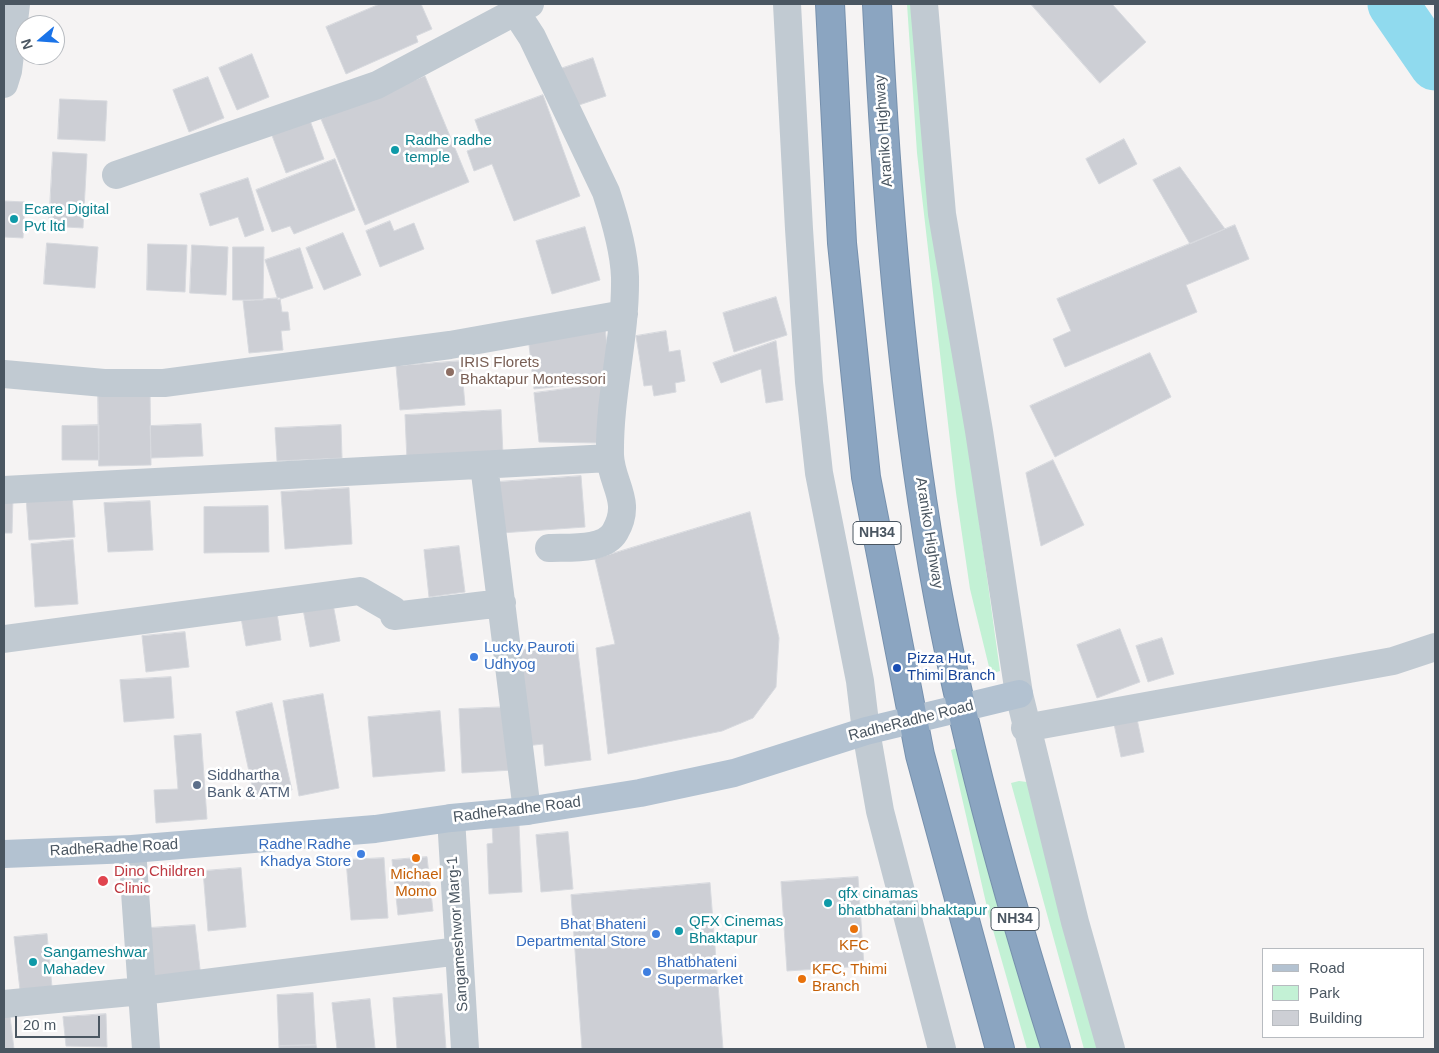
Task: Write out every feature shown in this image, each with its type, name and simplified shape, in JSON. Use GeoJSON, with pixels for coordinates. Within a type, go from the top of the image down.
{"type":"FeatureCollection","features":[{"type":"Feature","properties":{"kind":"highway","name":"NH34"},"geometry":{"type":"LineString","coordinates":[[830,4],[842,243],[866,476],[912,720],[1000,1049]]}},
{"type":"Feature","properties":{"kind":"highway","name":"Araniko Highway"},"geometry":{"type":"LineString","coordinates":[[877,4],[884,156],[904,357],[933,568],[980,788],[1010,902],[1056,1049]]}},
{"type":"Feature","properties":{"kind":"main road","name":"RadheRadhe Road"},"geometry":{"type":"LineString","coordinates":[[4,854],[132,849],[365,830],[451,818],[527,811],[640,793],[734,773],[866,731],[1019,694]]}},
{"type":"Feature","properties":{"kind":"street"},"geometry":{"type":"LineString","coordinates":[[4,84],[8,71],[16,4]]}},
{"type":"Feature","properties":{"kind":"street"},"geometry":{"type":"LineString","coordinates":[[787,4],[799,229],[810,382],[819,473],[860,681],[866,731],[880,811],[942,1049]]}},
{"type":"Feature","properties":{"kind":"street"},"geometry":{"type":"LineString","coordinates":[[924,4],[942,214],[979,432],[1019,694],[1075,922],[1111,1049]]}},
{"type":"Feature","properties":{"kind":"street"},"geometry":{"type":"LineString","coordinates":[[116,175],[377,85],[523,7],[532,37],[606,192],[615,219],[625,276],[624,314],[611,414],[610,458],[623,500],[622,517],[615,533],[603,544],[549,548]]}},
{"type":"Feature","properties":{"kind":"street"},"geometry":{"type":"LineString","coordinates":[[4,374],[104,383],[164,383],[450,345],[624,314]]}},
{"type":"Feature","properties":{"kind":"street"},"geometry":{"type":"LineString","coordinates":[[4,490],[610,458]]}},
{"type":"Feature","properties":{"kind":"street"},"geometry":{"type":"LineString","coordinates":[[484,465],[527,811]]}},
{"type":"Feature","properties":{"kind":"street"},"geometry":{"type":"LineString","coordinates":[[4,639],[360,591],[393,610],[394,616],[502,603]]}},
{"type":"Feature","properties":{"kind":"street"},"geometry":{"type":"LineString","coordinates":[[1026,728],[1393,661],[1435,647]]}},
{"type":"Feature","properties":{"kind":"street","name":"Sangameshwor Marg-1"},"geometry":{"type":"LineString","coordinates":[[451,818],[465,1049]]}},
{"type":"Feature","properties":{"kind":"street"},"geometry":{"type":"LineString","coordinates":[[132,849],[146,1049]]}},
{"type":"Feature","properties":{"kind":"street"},"geometry":{"type":"LineString","coordinates":[[4,1004],[142,991],[459,951]]}},
{"type":"Feature","properties":{"kind":"green space"},"geometry":{"type":"Polygon","coordinates":[[[907,4],[915,4],[965,419],[1000,671],[994,673],[990,671],[970,589],[956,493],[917,153],[907,4]]]}},
{"type":"Feature","properties":{"kind":"green space"},"geometry":{"type":"Polygon","coordinates":[[[960,747],[1010,946],[1042,1049],[1027,1049],[989,916],[951,750],[960,747]]]}},
{"type":"Feature","properties":{"kind":"green space"},"geometry":{"type":"Polygon","coordinates":[[[1027,782],[1098,1049],[1084,1049],[1011,783],[1027,782]]]}},
{"type":"Feature","properties":{"kind":"building"},"geometry":{"type":"Polygon","coordinates":[[[380,4],[421,4],[432,29],[416,36],[418,42],[346,74],[326,27],[380,4]]]}},
{"type":"Feature","properties":{"kind":"building"},"geometry":{"type":"Polygon","coordinates":[[[1031,4],[1112,4],[1146,42],[1100,83],[1031,4]]]}},
{"type":"Feature","properties":{"kind":"building"},"geometry":{"type":"Polygon","coordinates":[[[252,54],[269,97],[237,110],[219,68],[252,54]]]}},
{"type":"Feature","properties":{"kind":"building"},"geometry":{"type":"Polygon","coordinates":[[[593,58],[606,96],[573,107],[560,69],[593,58]]]}},
{"type":"Feature","properties":{"kind":"building","name":"Radhe radhe temple"},"geometry":{"type":"Polygon","coordinates":[[[425,76],[469,182],[365,225],[321,119],[425,76]]]}},
{"type":"Feature","properties":{"kind":"building"},"geometry":{"type":"Polygon","coordinates":[[[208,77],[224,118],[189,132],[173,90],[208,77]]]}},
{"type":"Feature","properties":{"kind":"building"},"geometry":{"type":"Polygon","coordinates":[[[543,95],[580,196],[514,221],[492,164],[474,171],[467,151],[484,145],[475,120],[543,95]]]}},
{"type":"Feature","properties":{"kind":"building"},"geometry":{"type":"Polygon","coordinates":[[[60,99],[107,101],[105,141],[58,139],[60,99]]]}},
{"type":"Feature","properties":{"kind":"building"},"geometry":{"type":"Polygon","coordinates":[[[308,115],[324,159],[286,173],[270,130],[308,115]]]}},
{"type":"Feature","properties":{"kind":"building"},"geometry":{"type":"Polygon","coordinates":[[[1124,139],[1137,164],[1099,184],[1086,159],[1124,139]]]}},
{"type":"Feature","properties":{"kind":"building"},"geometry":{"type":"Polygon","coordinates":[[[53,152],[87,154],[83,228],[49,226],[53,152]]]}},
{"type":"Feature","properties":{"kind":"building"},"geometry":{"type":"Polygon","coordinates":[[[335,159],[355,210],[294,234],[290,226],[272,232],[256,190],[335,159]]]}},
{"type":"Feature","properties":{"kind":"building"},"geometry":{"type":"Polygon","coordinates":[[[1180,167],[1225,229],[1190,244],[1153,180],[1180,167]]]}},
{"type":"Feature","properties":{"kind":"building"},"geometry":{"type":"Polygon","coordinates":[[[248,178],[264,230],[245,237],[238,217],[210,226],[200,194],[248,178]]]}},
{"type":"Feature","properties":{"kind":"building","name":"Ecare Digital Pvt ltd"},"geometry":{"type":"Polygon","coordinates":[[[4,201],[25,202],[23,238],[4,237],[4,201]]]}},
{"type":"Feature","properties":{"kind":"building"},"geometry":{"type":"Polygon","coordinates":[[[390,221],[394,231],[414,223],[424,249],[380,267],[366,231],[390,221]]]}},
{"type":"Feature","properties":{"kind":"building"},"geometry":{"type":"Polygon","coordinates":[[[1235,225],[1249,259],[1186,285],[1197,312],[1065,367],[1053,339],[1071,331],[1057,299],[1235,225]]]}},
{"type":"Feature","properties":{"kind":"building"},"geometry":{"type":"Polygon","coordinates":[[[585,227],[600,280],[552,294],[536,241],[585,227]]]}},
{"type":"Feature","properties":{"kind":"building"},"geometry":{"type":"Polygon","coordinates":[[[343,233],[361,275],[324,290],[306,248],[343,233]]]}},
{"type":"Feature","properties":{"kind":"building"},"geometry":{"type":"Polygon","coordinates":[[[47,243],[98,247],[95,288],[44,284],[47,243]]]}},
{"type":"Feature","properties":{"kind":"building"},"geometry":{"type":"Polygon","coordinates":[[[148,244],[187,245],[185,292],[147,290],[148,244]]]}},
{"type":"Feature","properties":{"kind":"building"},"geometry":{"type":"Polygon","coordinates":[[[192,245],[228,247],[226,295],[190,293],[192,245]]]}},
{"type":"Feature","properties":{"kind":"building"},"geometry":{"type":"Polygon","coordinates":[[[233,247],[264,247],[263,300],[233,300],[233,247]]]}},
{"type":"Feature","properties":{"kind":"building"},"geometry":{"type":"Polygon","coordinates":[[[300,248],[313,288],[278,300],[265,260],[300,248]]]}},
{"type":"Feature","properties":{"kind":"building"},"geometry":{"type":"Polygon","coordinates":[[[776,297],[787,335],[734,352],[723,313],[776,297]]]}},
{"type":"Feature","properties":{"kind":"building"},"geometry":{"type":"Polygon","coordinates":[[[280,298],[282,312],[288,312],[290,330],[281,331],[283,350],[249,353],[243,301],[280,298]]]}},
{"type":"Feature","properties":{"kind":"building"},"geometry":{"type":"Polygon","coordinates":[[[605,328],[611,381],[534,389],[528,336],[605,328]]]}},
{"type":"Feature","properties":{"kind":"building"},"geometry":{"type":"Polygon","coordinates":[[[666,331],[669,352],[680,350],[685,381],[675,383],[676,392],[654,396],[652,385],[644,386],[636,336],[666,331]]]}},
{"type":"Feature","properties":{"kind":"building"},"geometry":{"type":"Polygon","coordinates":[[[776,341],[783,400],[766,403],[761,369],[721,383],[713,363],[776,341]]]}},
{"type":"Feature","properties":{"kind":"building"},"geometry":{"type":"Polygon","coordinates":[[[1150,353],[1171,397],[1055,457],[1030,406],[1150,353]]]}},
{"type":"Feature","properties":{"kind":"building"},"geometry":{"type":"Polygon","coordinates":[[[461,361],[465,405],[400,410],[396,366],[461,361]]]}},
{"type":"Feature","properties":{"kind":"building"},"geometry":{"type":"Polygon","coordinates":[[[603,384],[602,443],[539,442],[534,393],[603,384]]]}},
{"type":"Feature","properties":{"kind":"building"},"geometry":{"type":"Polygon","coordinates":[[[98,389],[150,389],[151,465],[99,466],[98,389]]]}},
{"type":"Feature","properties":{"kind":"building"},"geometry":{"type":"Polygon","coordinates":[[[501,410],[503,455],[407,461],[405,415],[501,410]]]}},
{"type":"Feature","properties":{"kind":"building"},"geometry":{"type":"Polygon","coordinates":[[[201,424],[203,456],[151,458],[150,426],[201,424]]]}},
{"type":"Feature","properties":{"kind":"building"},"geometry":{"type":"Polygon","coordinates":[[[99,425],[99,460],[62,460],[62,426],[99,425]]]}},
{"type":"Feature","properties":{"kind":"building"},"geometry":{"type":"Polygon","coordinates":[[[341,425],[342,458],[277,461],[275,428],[341,425]]]}},
{"type":"Feature","properties":{"kind":"building"},"geometry":{"type":"Polygon","coordinates":[[[1053,460],[1084,525],[1041,546],[1026,473],[1053,460]]]}},
{"type":"Feature","properties":{"kind":"building"},"geometry":{"type":"Polygon","coordinates":[[[581,476],[585,527],[501,533],[497,482],[581,476]]]}},
{"type":"Feature","properties":{"kind":"building"},"geometry":{"type":"Polygon","coordinates":[[[349,488],[352,544],[285,549],[281,492],[349,488]]]}},
{"type":"Feature","properties":{"kind":"building"},"geometry":{"type":"Polygon","coordinates":[[[72,494],[75,537],[29,540],[26,497],[72,494]]]}},
{"type":"Feature","properties":{"kind":"building"},"geometry":{"type":"Polygon","coordinates":[[[4,498],[13,498],[12,533],[4,533],[4,498]]]}},
{"type":"Feature","properties":{"kind":"building"},"geometry":{"type":"Polygon","coordinates":[[[150,501],[153,550],[108,552],[104,503],[150,501]]]}},
{"type":"Feature","properties":{"kind":"building"},"geometry":{"type":"Polygon","coordinates":[[[268,506],[269,552],[204,553],[204,507],[268,506]]]}},
{"type":"Feature","properties":{"kind":"building"},"geometry":{"type":"Polygon","coordinates":[[[750,512],[779,638],[776,687],[753,718],[722,731],[608,754],[596,648],[615,644],[595,559],[750,512]]]}},
{"type":"Feature","properties":{"kind":"building"},"geometry":{"type":"Polygon","coordinates":[[[73,540],[78,604],[35,607],[31,544],[73,540]]]}},
{"type":"Feature","properties":{"kind":"building"},"geometry":{"type":"Polygon","coordinates":[[[459,546],[465,592],[429,597],[424,550],[459,546]]]}},
{"type":"Feature","properties":{"kind":"building"},"geometry":{"type":"Polygon","coordinates":[[[333,604],[340,641],[310,647],[303,609],[333,604]]]}},
{"type":"Feature","properties":{"kind":"building"},"geometry":{"type":"Polygon","coordinates":[[[276,606],[281,640],[246,646],[240,612],[276,606]]]}},
{"type":"Feature","properties":{"kind":"building"},"geometry":{"type":"Polygon","coordinates":[[[1120,629],[1140,682],[1097,698],[1077,645],[1120,629]]]}},
{"type":"Feature","properties":{"kind":"building"},"geometry":{"type":"Polygon","coordinates":[[[185,632],[189,667],[146,672],[142,636],[185,632]]]}},
{"type":"Feature","properties":{"kind":"building"},"geometry":{"type":"Polygon","coordinates":[[[1162,638],[1174,674],[1148,682],[1136,646],[1162,638]]]}},
{"type":"Feature","properties":{"kind":"building"},"geometry":{"type":"Polygon","coordinates":[[[577,644],[591,760],[545,766],[543,744],[526,746],[514,651],[577,644]]]}},
{"type":"Feature","properties":{"kind":"building"},"geometry":{"type":"Polygon","coordinates":[[[171,677],[174,718],[124,722],[120,680],[171,677]]]}},
{"type":"Feature","properties":{"kind":"building"},"geometry":{"type":"Polygon","coordinates":[[[323,694],[339,788],[299,796],[283,701],[323,694]]]}},
{"type":"Feature","properties":{"kind":"building"},"geometry":{"type":"Polygon","coordinates":[[[272,703],[292,790],[255,799],[236,712],[272,703]]]}},
{"type":"Feature","properties":{"kind":"building"},"geometry":{"type":"Polygon","coordinates":[[[510,707],[513,770],[462,773],[459,709],[510,707]]]}},
{"type":"Feature","properties":{"kind":"building"},"geometry":{"type":"Polygon","coordinates":[[[440,711],[445,771],[373,777],[368,717],[440,711]]]}},
{"type":"Feature","properties":{"kind":"building"},"geometry":{"type":"Polygon","coordinates":[[[1137,719],[1144,752],[1121,757],[1114,724],[1137,719]]]}},
{"type":"Feature","properties":{"kind":"building"},"geometry":{"type":"Polygon","coordinates":[[[201,734],[207,819],[156,823],[154,790],[178,789],[174,736],[201,734]]]}},
{"type":"Feature","properties":{"kind":"building"},"geometry":{"type":"Polygon","coordinates":[[[519,824],[522,892],[489,894],[487,844],[493,843],[492,825],[519,824]]]}},
{"type":"Feature","properties":{"kind":"building"},"geometry":{"type":"Polygon","coordinates":[[[568,832],[573,889],[541,892],[536,835],[568,832]]]}},
{"type":"Feature","properties":{"kind":"building"},"geometry":{"type":"Polygon","coordinates":[[[427,857],[433,911],[398,915],[392,860],[427,857]]]}},
{"type":"Feature","properties":{"kind":"building"},"geometry":{"type":"Polygon","coordinates":[[[384,858],[388,918],[351,920],[346,860],[384,858]]]}},
{"type":"Feature","properties":{"kind":"building"},"geometry":{"type":"Polygon","coordinates":[[[241,868],[246,927],[208,931],[203,871],[241,868]]]}},
{"type":"Feature","properties":{"kind":"building"},"geometry":{"type":"Polygon","coordinates":[[[858,877],[864,966],[787,971],[781,882],[858,877]]]}},
{"type":"Feature","properties":{"kind":"building","name":"Bhatbhateni Supermarket"},"geometry":{"type":"Polygon","coordinates":[[[710,883],[723,1049],[582,1049],[571,895],[710,883]]]}},
{"type":"Feature","properties":{"kind":"building"},"geometry":{"type":"Polygon","coordinates":[[[195,925],[201,978],[154,982],[149,928],[195,925]]]}},
{"type":"Feature","properties":{"kind":"building","name":"Sangameshwar Mahadev"},"geometry":{"type":"Polygon","coordinates":[[[47,934],[52,987],[20,990],[14,937],[47,934]]]}},
{"type":"Feature","properties":{"kind":"building"},"geometry":{"type":"Polygon","coordinates":[[[313,993],[316,1045],[279,1046],[277,995],[313,993]]]}},
{"type":"Feature","properties":{"kind":"building"},"geometry":{"type":"Polygon","coordinates":[[[442,994],[446,1049],[397,1049],[393,998],[442,994]]]}},
{"type":"Feature","properties":{"kind":"building"},"geometry":{"type":"Polygon","coordinates":[[[370,999],[375,1048],[337,1049],[332,1003],[370,999]]]}},
{"type":"Feature","properties":{"kind":"building"},"geometry":{"type":"Polygon","coordinates":[[[106,1014],[107,1047],[66,1046],[63,1017],[106,1014]]]}},
{"type":"Feature","properties":{"kind":"building"},"geometry":{"type":"Polygon","coordinates":[[[4,1016],[10,1016],[14,1049],[4,1049],[4,1016]]]}},
{"type":"Feature","properties":{"kind":"building"},"geometry":{"type":"Polygon","coordinates":[[[316,1045],[317,1049],[279,1049],[279,1046],[316,1045]]]}},
{"type":"Feature","properties":{"kind":"waterway"},"geometry":{"type":"LineString","coordinates":[[1393,4],[1435,65]]}},
{"type":"Feature","properties":{"kind":"place","name":"Radhe radhe temple"},"geometry":{"type":"Point","coordinates":[395,150]}},
{"type":"Feature","properties":{"kind":"place","name":"Ecare Digital Pvt ltd"},"geometry":{"type":"Point","coordinates":[14,219]}},
{"type":"Feature","properties":{"kind":"place","name":"IRIS Florets Bhaktapur Montessori"},"geometry":{"type":"Point","coordinates":[450,372]}},
{"type":"Feature","properties":{"kind":"place","name":"Lucky Pauroti Udhyog"},"geometry":{"type":"Point","coordinates":[474,657]}},
{"type":"Feature","properties":{"kind":"place","name":"Pizza Hut, Thimi Branch"},"geometry":{"type":"Point","coordinates":[897,668]}},
{"type":"Feature","properties":{"kind":"place","name":"Siddhartha Bank & ATM"},"geometry":{"type":"Point","coordinates":[197,785]}},
{"type":"Feature","properties":{"kind":"place","name":"Radhe Radhe Khadya Store"},"geometry":{"type":"Point","coordinates":[361,854]}},
{"type":"Feature","properties":{"kind":"place","name":"Michael Momo"},"geometry":{"type":"Point","coordinates":[416,858]}},
{"type":"Feature","properties":{"kind":"place","name":"Dino Children Clinic"},"geometry":{"type":"Point","coordinates":[103,881]}},
{"type":"Feature","properties":{"kind":"place","name":"qfx cinamas bhatbhatani bhaktapur"},"geometry":{"type":"Point","coordinates":[828,903]}},
{"type":"Feature","properties":{"kind":"place","name":"KFC"},"geometry":{"type":"Point","coordinates":[854,929]}},
{"type":"Feature","properties":{"kind":"place","name":"QFX Cinemas Bhaktapur"},"geometry":{"type":"Point","coordinates":[679,931]}},
{"type":"Feature","properties":{"kind":"place","name":"Bhat Bhateni Departmental Store"},"geometry":{"type":"Point","coordinates":[656,934]}},
{"type":"Feature","properties":{"kind":"place","name":"Sangameshwar Mahadev"},"geometry":{"type":"Point","coordinates":[33,962]}},
{"type":"Feature","properties":{"kind":"place","name":"Bhatbhateni Supermarket"},"geometry":{"type":"Point","coordinates":[647,972]}},
{"type":"Feature","properties":{"kind":"place","name":"KFC, Thimi Branch"},"geometry":{"type":"Point","coordinates":[802,979]}}]}
